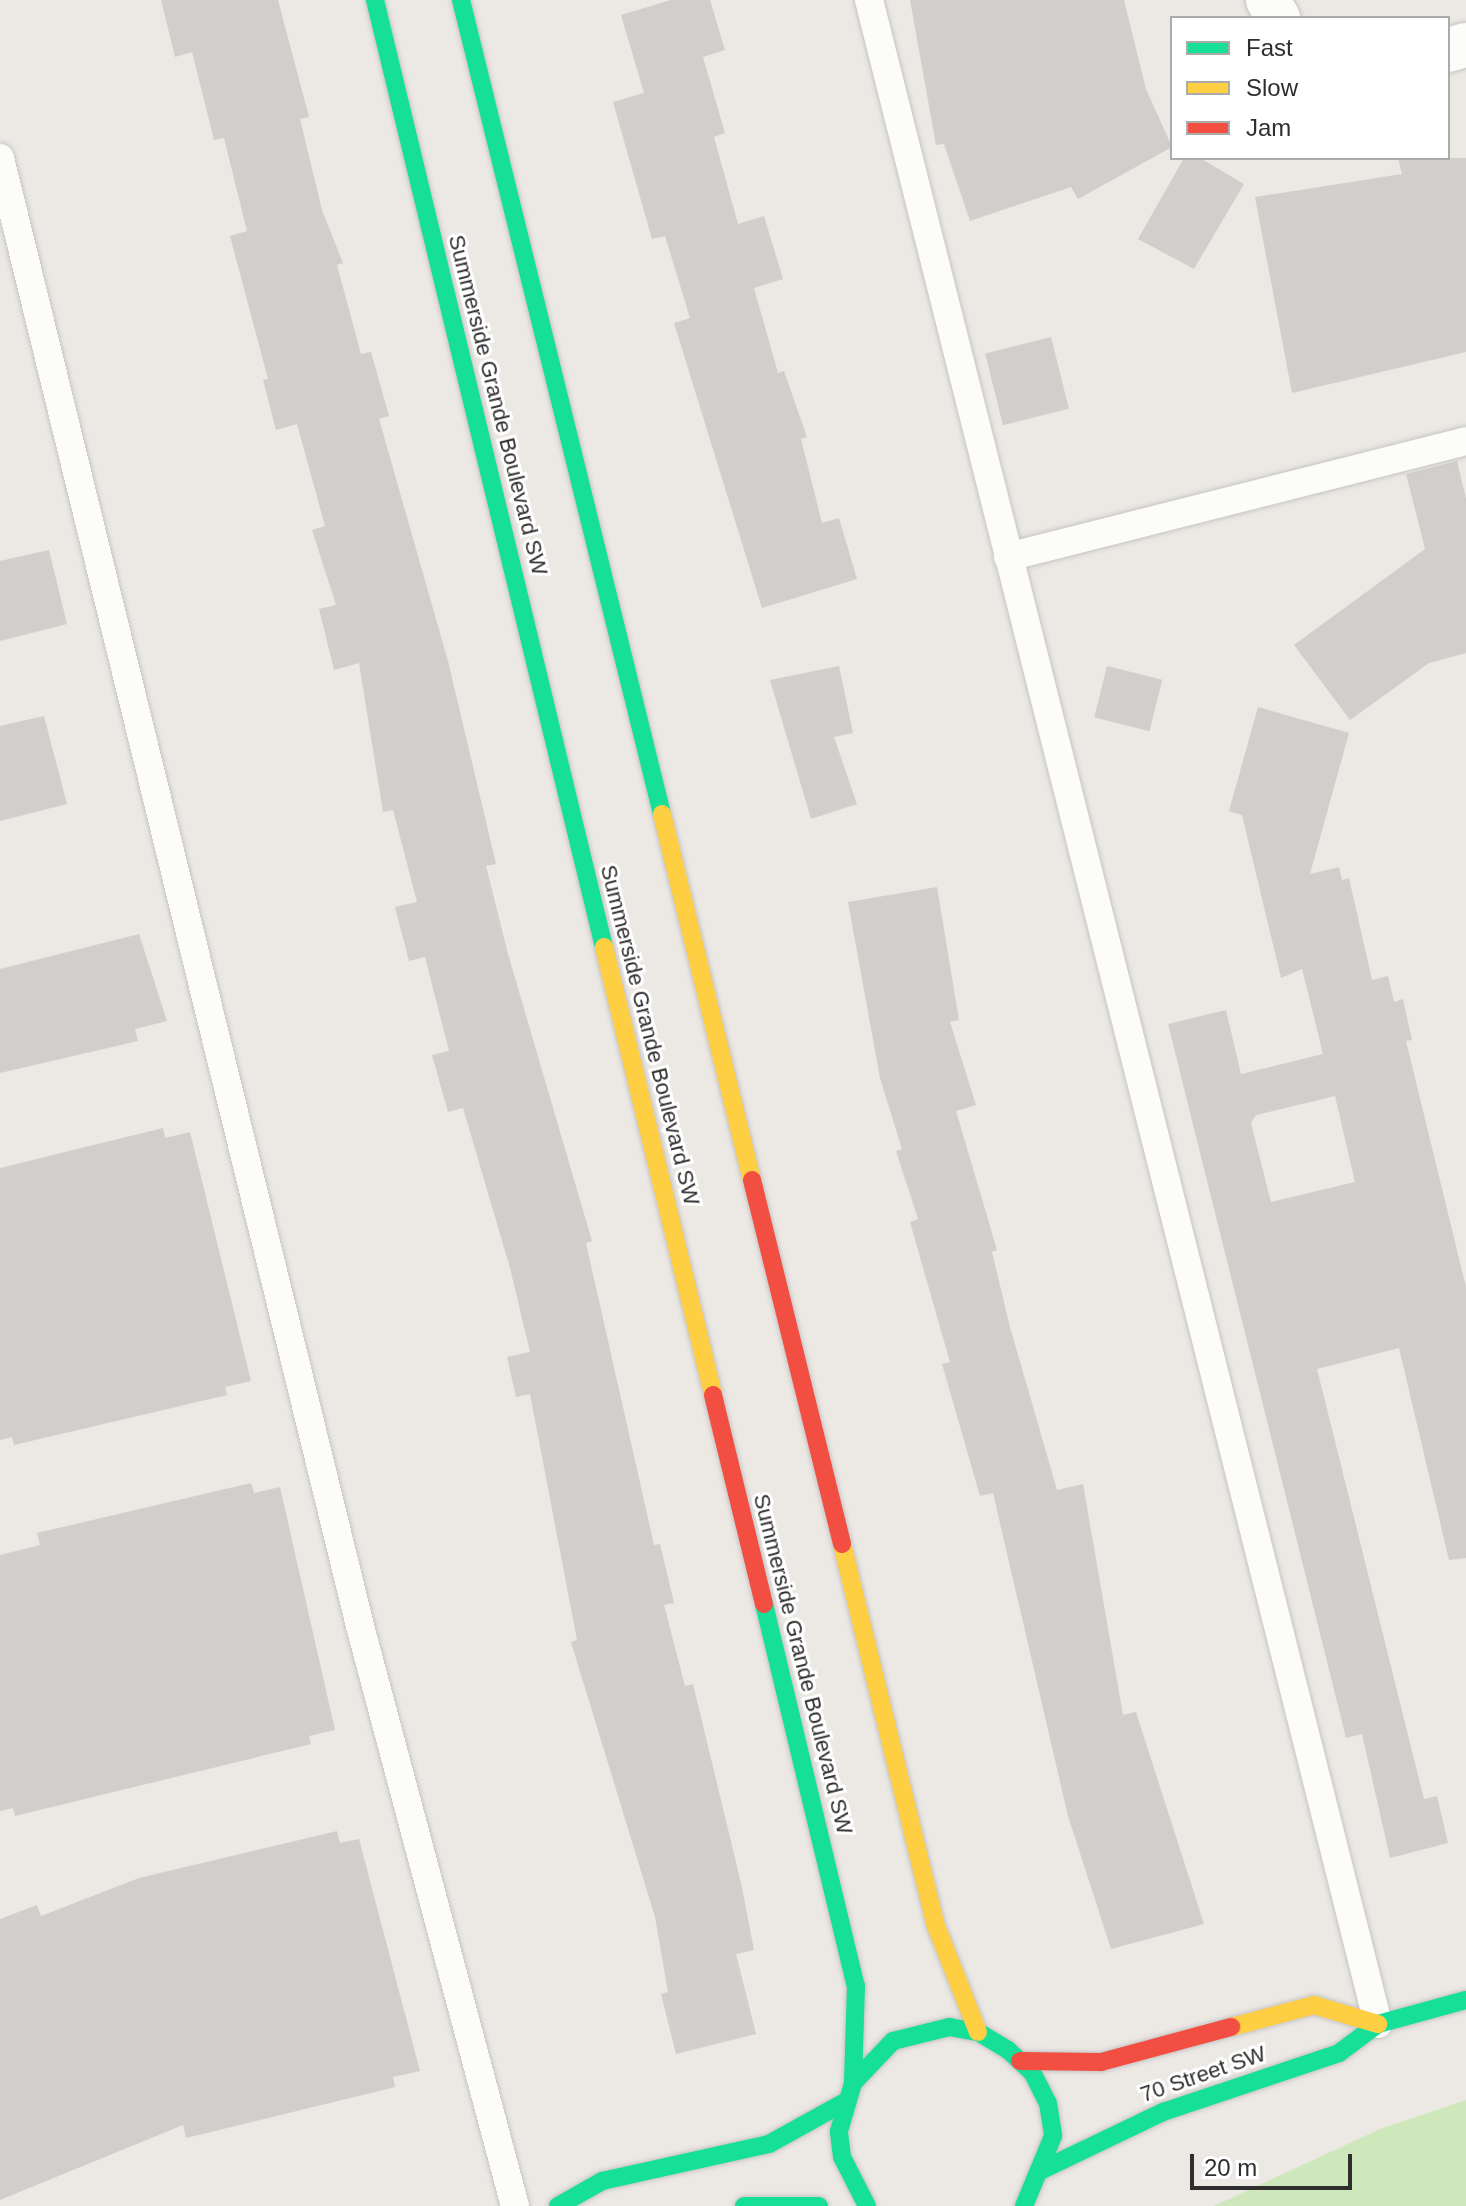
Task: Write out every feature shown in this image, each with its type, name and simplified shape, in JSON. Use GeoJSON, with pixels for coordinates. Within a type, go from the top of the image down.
{"type":"FeatureCollection","features":[{"type":"Feature","properties":{"kind":"street","name":"Summerside Grande Boulevard SW"},"geometry":{"type":"LineString","coordinates":[[375,0],[856,1986],[850,2092],[842,2157],[867,2206]]}},
{"type":"Feature","properties":{"kind":"street"},"geometry":{"type":"LineString","coordinates":[[461,0],[936,1926],[978,2032]]}},
{"type":"Feature","properties":{"kind":"street","name":"70 Street SW"},"geometry":{"type":"LineString","coordinates":[[1042,2170],[1163,2112],[1339,2053],[1378,2024],[1466,2000]]}},
{"type":"Feature","properties":{"kind":"street","name":"70 Street SW"},"geometry":{"type":"LineString","coordinates":[[1020,2061],[1101,2062],[1314,2005],[1378,2024]]}},
{"type":"Feature","properties":{"kind":"street"},"geometry":{"type":"LineString","coordinates":[[558,2206],[602,2181],[769,2144],[850,2092],[893,2041],[949,2027],[978,2032],[1020,2061],[1048,2103],[1053,2136],[1042,2170],[1024,2206]]}},
{"type":"Feature","properties":{"kind":"street"},"geometry":{"type":"LineString","coordinates":[[744,2206],[819,2206]]}},
{"type":"Feature","properties":{"kind":"lane"},"geometry":{"type":"LineString","coordinates":[[869,0],[1378,2024]]}},
{"type":"Feature","properties":{"kind":"lane"},"geometry":{"type":"LineString","coordinates":[[0,158],[353,1596],[515,2206]]}},
{"type":"Feature","properties":{"kind":"lane"},"geometry":{"type":"LineString","coordinates":[[1008,557],[1466,441]]}},
{"type":"Feature","properties":{"kind":"green space"},"geometry":{"type":"Polygon","coordinates":[[[1466,2100],[1466,2206],[1214,2206],[1380,2129],[1466,2100]]]}},
{"type":"Feature","properties":{"kind":"building"},"geometry":{"type":"Polygon","coordinates":[[[161,0],[278,0],[309,117],[300,119],[322,210],[343,263],[337,265],[361,354],[371,352],[389,416],[379,419],[448,661],[496,864],[486,866],[508,954],[592,1241],[586,1243],[654,1545],[660,1544],[674,1603],[664,1605],[685,1686],[693,1684],[741,1883],[754,1950],[736,1954],[756,2034],[676,2054],[661,1994],[668,1992],[655,1917],[571,1642],[577,1640],[530,1394],[516,1397],[507,1357],[530,1352],[510,1268],[463,1108],[448,1112],[432,1055],[449,1051],[425,957],[409,961],[395,907],[417,902],[393,810],[383,812],[359,663],[334,670],[319,609],[336,605],[312,530],[325,526],[297,424],[276,430],[263,380],[268,379],[230,236],[247,231],[224,138],[214,140],[192,52],[175,57],[161,0]]]}},
{"type":"Feature","properties":{"kind":"building"},"geometry":{"type":"Polygon","coordinates":[[[671,0],[710,0],[725,50],[703,57],[725,133],[714,137],[738,224],[764,216],[783,279],[754,288],[778,373],[784,371],[807,437],[801,439],[822,523],[839,518],[857,579],[762,608],[674,323],[690,318],[665,236],[652,239],[613,102],[644,93],[621,15],[671,0]]]}},
{"type":"Feature","properties":{"kind":"building"},"geometry":{"type":"Polygon","coordinates":[[[910,0],[1124,0],[1146,89],[1170,148],[1078,199],[1071,187],[970,221],[944,144],[936,145],[910,0]]]}},
{"type":"Feature","properties":{"kind":"building"},"geometry":{"type":"Polygon","coordinates":[[[1466,158],[1466,352],[1292,393],[1255,197],[1402,174],[1398,160],[1466,158]]]}},
{"type":"Feature","properties":{"kind":"building"},"geometry":{"type":"Polygon","coordinates":[[[1183,160],[1203,160],[1244,184],[1194,269],[1138,239],[1183,160]]]}},
{"type":"Feature","properties":{"kind":"building"},"geometry":{"type":"Polygon","coordinates":[[[1051,337],[1069,409],[1003,425],[985,353],[1051,337]]]}},
{"type":"Feature","properties":{"kind":"building"},"geometry":{"type":"Polygon","coordinates":[[[1457,461],[1466,499],[1466,653],[1429,663],[1350,720],[1294,645],[1425,549],[1406,474],[1457,461]]]}},
{"type":"Feature","properties":{"kind":"building"},"geometry":{"type":"Polygon","coordinates":[[[49,550],[67,624],[0,641],[0,561],[49,550]]]}},
{"type":"Feature","properties":{"kind":"building"},"geometry":{"type":"Polygon","coordinates":[[[839,666],[853,733],[834,737],[857,804],[811,819],[770,680],[839,666]]]}},
{"type":"Feature","properties":{"kind":"building"},"geometry":{"type":"Polygon","coordinates":[[[1107,666],[1162,680],[1149,731],[1094,717],[1107,666]]]}},
{"type":"Feature","properties":{"kind":"building"},"geometry":{"type":"Polygon","coordinates":[[[1258,707],[1349,733],[1310,874],[1339,867],[1342,880],[1349,878],[1372,980],[1388,976],[1394,1002],[1403,999],[1412,1040],[1406,1041],[1466,1287],[1466,1558],[1449,1560],[1399,1348],[1317,1369],[1424,1799],[1437,1796],[1448,1843],[1390,1858],[1362,1734],[1346,1738],[1168,1024],[1226,1010],[1241,1074],[1323,1054],[1302,969],[1281,978],[1242,815],[1229,811],[1258,707]],[[1335,1096],[1256,1115],[1251,1123],[1271,1202],[1355,1182],[1335,1096]]]}},
{"type":"Feature","properties":{"kind":"building"},"geometry":{"type":"Polygon","coordinates":[[[44,716],[67,804],[0,821],[0,726],[44,716]]]}},
{"type":"Feature","properties":{"kind":"building"},"geometry":{"type":"Polygon","coordinates":[[[937,887],[959,1020],[950,1022],[976,1105],[956,1111],[997,1250],[992,1252],[1010,1327],[1057,1490],[1083,1484],[1123,1715],[1136,1712],[1204,1924],[1111,1949],[1068,1816],[993,1493],[980,1496],[942,1364],[950,1362],[910,1222],[918,1219],[896,1151],[902,1149],[880,1078],[848,902],[937,887]]]}},
{"type":"Feature","properties":{"kind":"building"},"geometry":{"type":"Polygon","coordinates":[[[139,934],[167,1021],[135,1029],[138,1041],[0,1073],[0,969],[139,934]]]}},
{"type":"Feature","properties":{"kind":"building"},"geometry":{"type":"Polygon","coordinates":[[[163,1128],[165,1138],[190,1132],[251,1381],[225,1387],[227,1395],[14,1445],[12,1437],[0,1440],[0,1168],[163,1128]]]}},
{"type":"Feature","properties":{"kind":"building"},"geometry":{"type":"Polygon","coordinates":[[[251,1483],[254,1493],[280,1487],[335,1730],[309,1736],[311,1744],[15,1816],[13,1808],[0,1811],[0,1555],[40,1545],[37,1533],[251,1483]]]}},
{"type":"Feature","properties":{"kind":"building"},"geometry":{"type":"Polygon","coordinates":[[[337,1831],[340,1843],[359,1839],[420,2071],[393,2077],[395,2087],[186,2138],[183,2125],[0,2200],[0,1919],[37,1905],[41,1916],[139,1878],[337,1831]]]}},
{"type":"Feature","properties":{"kind":"traffic: fast"},"geometry":{"type":"LineString","coordinates":[[375,0],[604,947]]}},
{"type":"Feature","properties":{"kind":"traffic: fast"},"geometry":{"type":"LineString","coordinates":[[461,0],[662,814]]}},
{"type":"Feature","properties":{"kind":"traffic: fast"},"geometry":{"type":"LineString","coordinates":[[764,1604],[856,1986],[853,2083]]}},
{"type":"Feature","properties":{"kind":"traffic: fast"},"geometry":{"type":"LineString","coordinates":[[1042,2170],[1163,2112],[1339,2053],[1378,2024],[1466,2000]]}},
{"type":"Feature","properties":{"kind":"traffic: fast"},"geometry":{"type":"LineString","coordinates":[[867,2206],[842,2157],[839,2131],[853,2083],[893,2041],[949,2027],[978,2032],[1008,2050],[1032,2072],[1048,2103],[1053,2136],[1024,2206]]}},
{"type":"Feature","properties":{"kind":"traffic: fast"},"geometry":{"type":"LineString","coordinates":[[558,2206],[602,2181],[769,2144],[847,2101]]}},
{"type":"Feature","properties":{"kind":"traffic: fast"},"geometry":{"type":"LineString","coordinates":[[744,2206],[819,2206]]}},
{"type":"Feature","properties":{"kind":"traffic: slow"},"geometry":{"type":"LineString","coordinates":[[662,814],[752,1180]]}},
{"type":"Feature","properties":{"kind":"traffic: slow"},"geometry":{"type":"LineString","coordinates":[[604,947],[713,1395]]}},
{"type":"Feature","properties":{"kind":"traffic: slow"},"geometry":{"type":"LineString","coordinates":[[842,1544],[936,1926],[978,2032]]}},
{"type":"Feature","properties":{"kind":"traffic: slow"},"geometry":{"type":"LineString","coordinates":[[1231,2027],[1314,2005],[1378,2024]]}},
{"type":"Feature","properties":{"kind":"traffic: jam"},"geometry":{"type":"LineString","coordinates":[[752,1180],[842,1544]]}},
{"type":"Feature","properties":{"kind":"traffic: jam"},"geometry":{"type":"LineString","coordinates":[[713,1395],[764,1604]]}},
{"type":"Feature","properties":{"kind":"traffic: jam"},"geometry":{"type":"LineString","coordinates":[[1020,2061],[1101,2062],[1231,2027]]}}]}
